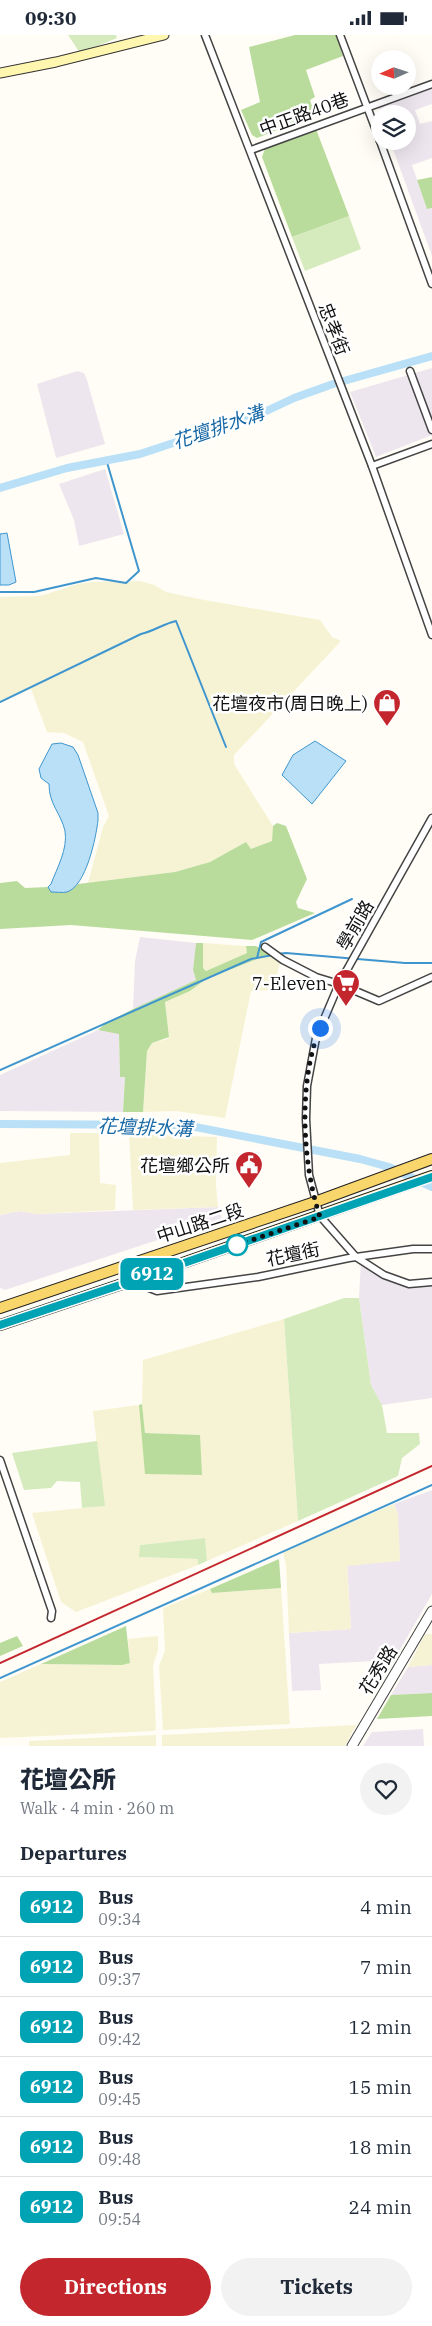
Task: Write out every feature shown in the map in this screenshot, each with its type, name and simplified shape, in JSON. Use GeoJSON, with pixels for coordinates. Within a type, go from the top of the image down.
{"type":"FeatureCollection","features":[{"type":"Feature","properties":{"kind":"main road"},"geometry":{"type":"LineString","coordinates":[[0,73],[56,62],[164,35]]}},
{"type":"Feature","properties":{"kind":"main road","name":"中山路二段"},"geometry":{"type":"LineString","coordinates":[[0,1308],[315,1202],[432,1159]]}},
{"type":"Feature","properties":{"kind":"main road","name":"中山路二段"},"geometry":{"type":"LineString","coordinates":[[0,1325],[320,1217],[432,1177]]}},
{"type":"Feature","properties":{"kind":"street","name":"忠孝街"},"geometry":{"type":"LineString","coordinates":[[205,35],[372,466],[432,635]]}},
{"type":"Feature","properties":{"kind":"street"},"geometry":{"type":"LineString","coordinates":[[340,35],[371,116]]}},
{"type":"Feature","properties":{"kind":"street","name":"中正路40巷"},"geometry":{"type":"LineString","coordinates":[[251,150],[432,85]]}},
{"type":"Feature","properties":{"kind":"street"},"geometry":{"type":"LineString","coordinates":[[383,150],[432,283]]}},
{"type":"Feature","properties":{"kind":"street"},"geometry":{"type":"LineString","coordinates":[[410,371],[432,430]]}},
{"type":"Feature","properties":{"kind":"street"},"geometry":{"type":"LineString","coordinates":[[372,466],[432,444]]}},
{"type":"Feature","properties":{"kind":"street","name":"學前路"},"geometry":{"type":"LineString","coordinates":[[315,1202],[308,1175],[307,1086],[316,1039],[339,984],[432,819]]}},
{"type":"Feature","properties":{"kind":"street"},"geometry":{"type":"LineString","coordinates":[[265,947],[283,960],[316,977],[339,984],[379,1001],[432,977]]}},
{"type":"Feature","properties":{"kind":"street"},"geometry":{"type":"LineString","coordinates":[[315,1202],[320,1217],[356,1257],[384,1275],[409,1284],[432,1282]]}},
{"type":"Feature","properties":{"kind":"street","name":"花壇街"},"geometry":{"type":"LineString","coordinates":[[132,1281],[157,1291],[258,1277],[356,1257],[412,1249],[432,1249]]}},
{"type":"Feature","properties":{"kind":"street"},"geometry":{"type":"LineString","coordinates":[[0,1460],[2,1474],[52,1611],[51,1618]]}},
{"type":"Feature","properties":{"kind":"street","name":"花秀路"},"geometry":{"type":"LineString","coordinates":[[352,1746],[432,1611]]}},
{"type":"Feature","properties":{"kind":"shaded area"},"geometry":{"type":"Polygon","coordinates":[[[432,84],[432,104],[416,110],[416,105],[382,105],[385,101],[402,95],[416,95],[416,90],[432,84]]]}},
{"type":"Feature","properties":{"kind":"shaded area"},"geometry":{"type":"Polygon","coordinates":[[[416,113],[420,124],[432,121],[432,158],[412,165],[427,209],[432,208],[432,256],[393,150],[416,150],[416,113]]]}},
{"type":"Feature","properties":{"kind":"shaded area"},"geometry":{"type":"Polygon","coordinates":[[[432,368],[432,435],[376,457],[350,392],[432,368]]]}},
{"type":"Feature","properties":{"kind":"shaded area"},"geometry":{"type":"Polygon","coordinates":[[[77,371],[84,373],[87,380],[105,444],[56,458],[37,384],[77,371]]]}},
{"type":"Feature","properties":{"kind":"shaded area"},"geometry":{"type":"Polygon","coordinates":[[[105,469],[124,534],[79,546],[74,520],[59,484],[105,469]]]}},
{"type":"Feature","properties":{"kind":"shaded area"},"geometry":{"type":"Polygon","coordinates":[[[140,581],[154,585],[166,592],[320,620],[332,637],[341,641],[234,755],[234,764],[273,826],[272,841],[251,849],[246,842],[210,862],[175,872],[88,883],[103,827],[109,816],[83,742],[64,733],[47,732],[31,689],[0,701],[0,597],[40,596],[78,584],[92,582],[140,581]]]}},
{"type":"Feature","properties":{"kind":"shaded area"},"geometry":{"type":"Polygon","coordinates":[[[140,937],[196,943],[193,970],[196,980],[133,1009],[135,961],[140,937]]]}},
{"type":"Feature","properties":{"kind":"shaded area"},"geometry":{"type":"Polygon","coordinates":[[[203,943],[246,946],[247,953],[206,971],[203,968],[203,943]]]}},
{"type":"Feature","properties":{"kind":"shaded area"},"geometry":{"type":"Polygon","coordinates":[[[270,954],[278,958],[280,962],[273,990],[251,991],[225,1118],[176,1111],[143,1112],[147,1051],[152,1043],[169,1037],[165,1002],[190,991],[206,979],[270,954]]]}},
{"type":"Feature","properties":{"kind":"shaded area"},"geometry":{"type":"Polygon","coordinates":[[[98,1030],[119,1033],[120,1077],[125,1077],[123,1112],[0,1111],[0,1075],[98,1030]]]}},
{"type":"Feature","properties":{"kind":"shaded area"},"geometry":{"type":"Polygon","coordinates":[[[70,1133],[99,1133],[100,1183],[116,1185],[115,1210],[37,1214],[19,1211],[0,1215],[0,1163],[70,1155],[70,1133]]]}},
{"type":"Feature","properties":{"kind":"shaded area"},"geometry":{"type":"Polygon","coordinates":[[[129,1134],[217,1137],[216,1185],[218,1207],[133,1210],[129,1134]]]}},
{"type":"Feature","properties":{"kind":"shaded area"},"geometry":{"type":"Polygon","coordinates":[[[218,1207],[222,1219],[5,1290],[0,1288],[0,1215],[19,1211],[37,1214],[218,1207]]]}},
{"type":"Feature","properties":{"kind":"shaded area"},"geometry":{"type":"Polygon","coordinates":[[[361,1261],[406,1281],[432,1284],[432,1398],[382,1405],[371,1385],[359,1298],[361,1261]]]}},
{"type":"Feature","properties":{"kind":"shaded area"},"geometry":{"type":"Polygon","coordinates":[[[284,1319],[298,1521],[207,1561],[205,1538],[140,1545],[140,1557],[198,1559],[198,1565],[76,1612],[61,1602],[32,1513],[104,1506],[93,1411],[139,1405],[143,1435],[199,1435],[145,1433],[142,1404],[143,1360],[284,1319]]]}},
{"type":"Feature","properties":{"kind":"shaded area"},"geometry":{"type":"Polygon","coordinates":[[[432,1490],[432,1594],[394,1660],[319,1664],[321,1690],[292,1691],[289,1633],[351,1629],[347,1565],[398,1514],[394,1504],[432,1490]]]}},
{"type":"Feature","properties":{"kind":"shaded area"},"geometry":{"type":"Polygon","coordinates":[[[394,1504],[398,1514],[400,1561],[347,1566],[351,1629],[289,1633],[286,1565],[283,1552],[394,1504]]]}},
{"type":"Feature","properties":{"kind":"shaded area"},"geometry":{"type":"Polygon","coordinates":[[[281,1588],[290,1724],[163,1730],[159,1666],[165,1651],[163,1608],[210,1589],[212,1593],[281,1588]]]}},
{"type":"Feature","properties":{"kind":"shaded area"},"geometry":{"type":"Polygon","coordinates":[[[425,1634],[432,1634],[432,1665],[408,1667],[425,1634]]]}},
{"type":"Feature","properties":{"kind":"shaded area"},"geometry":{"type":"Polygon","coordinates":[[[158,1636],[158,1650],[153,1665],[156,1729],[154,1731],[0,1738],[0,1682],[41,1664],[122,1665],[130,1662],[128,1639],[158,1636]]]}},
{"type":"Feature","properties":{"kind":"shaded area"},"geometry":{"type":"Polygon","coordinates":[[[432,1665],[432,1693],[391,1695],[408,1667],[432,1665]]]}},
{"type":"Feature","properties":{"kind":"shaded area"},"geometry":{"type":"Polygon","coordinates":[[[356,1725],[345,1746],[162,1746],[162,1735],[356,1725]]]}},
{"type":"Feature","properties":{"kind":"shaded area"},"geometry":{"type":"Polygon","coordinates":[[[423,1729],[424,1746],[363,1746],[372,1732],[423,1729]]]}},
{"type":"Feature","properties":{"kind":"shaded area"},"geometry":{"type":"Polygon","coordinates":[[[156,1735],[156,1746],[29,1746],[29,1741],[156,1735]]]}},
{"type":"Feature","properties":{"kind":"green space"},"geometry":{"type":"Polygon","coordinates":[[[68,35],[116,35],[117,38],[80,53],[68,35]]]}},
{"type":"Feature","properties":{"kind":"green space"},"geometry":{"type":"Polygon","coordinates":[[[295,35],[336,35],[343,56],[306,70],[315,97],[310,100],[315,115],[257,138],[252,135],[241,110],[260,102],[249,47],[295,35]]]}},
{"type":"Feature","properties":{"kind":"green space"},"geometry":{"type":"Polygon","coordinates":[[[316,129],[349,216],[292,237],[262,157],[266,146],[316,129]]]}},
{"type":"Feature","properties":{"kind":"green space"},"geometry":{"type":"Polygon","coordinates":[[[432,177],[432,208],[427,209],[417,180],[432,177]]]}},
{"type":"Feature","properties":{"kind":"green space"},"geometry":{"type":"Polygon","coordinates":[[[349,216],[361,249],[305,271],[292,237],[349,216]]]}},
{"type":"Feature","properties":{"kind":"green space"},"geometry":{"type":"Polygon","coordinates":[[[277,823],[286,826],[307,879],[296,902],[298,908],[315,913],[252,940],[71,925],[0,929],[0,883],[17,881],[25,888],[48,887],[51,892],[68,892],[78,884],[175,872],[210,862],[246,842],[251,849],[272,841],[273,826],[277,823]]]}},
{"type":"Feature","properties":{"kind":"green space"},"geometry":{"type":"Polygon","coordinates":[[[196,943],[203,943],[203,968],[206,971],[247,953],[246,946],[256,946],[270,954],[206,979],[190,991],[165,1002],[169,1037],[152,1043],[147,1051],[143,1112],[123,1112],[125,1077],[120,1077],[119,1034],[98,1030],[106,1023],[133,1009],[196,980],[193,970],[196,943]]]}},
{"type":"Feature","properties":{"kind":"green space"},"geometry":{"type":"Polygon","coordinates":[[[344,1298],[359,1298],[371,1385],[382,1405],[387,1433],[419,1433],[420,1444],[402,1458],[398,1476],[298,1521],[284,1319],[344,1298]]]}},
{"type":"Feature","properties":{"kind":"green space"},"geometry":{"type":"Polygon","coordinates":[[[142,1404],[145,1433],[200,1435],[202,1475],[145,1474],[139,1405],[142,1404]]]}},
{"type":"Feature","properties":{"kind":"green space"},"geometry":{"type":"Polygon","coordinates":[[[97,1441],[105,1506],[82,1508],[80,1482],[57,1481],[51,1488],[24,1490],[12,1453],[97,1441]]]}},
{"type":"Feature","properties":{"kind":"green space"},"geometry":{"type":"Polygon","coordinates":[[[205,1538],[207,1561],[198,1565],[198,1559],[139,1557],[140,1545],[205,1538]]]}},
{"type":"Feature","properties":{"kind":"green space"},"geometry":{"type":"Polygon","coordinates":[[[279,1559],[281,1588],[212,1593],[210,1589],[279,1559]]]}},
{"type":"Feature","properties":{"kind":"green space"},"geometry":{"type":"Polygon","coordinates":[[[126,1626],[130,1663],[122,1665],[41,1664],[126,1626]]]}},
{"type":"Feature","properties":{"kind":"green space"},"geometry":{"type":"Polygon","coordinates":[[[17,1636],[23,1646],[0,1656],[0,1643],[17,1636]]]}},
{"type":"Feature","properties":{"kind":"green space"},"geometry":{"type":"Polygon","coordinates":[[[432,1693],[432,1716],[377,1719],[391,1695],[432,1693]]]}},
{"type":"Feature","properties":{"kind":"water"},"geometry":{"type":"Polygon","coordinates":[[[7,533],[16,582],[9,585],[0,585],[0,534],[7,533]]]}},
{"type":"Feature","properties":{"kind":"water"},"geometry":{"type":"Polygon","coordinates":[[[315,741],[346,761],[312,804],[282,775],[293,755],[315,741]]]}},
{"type":"Feature","properties":{"kind":"water"},"geometry":{"type":"Polygon","coordinates":[[[61,743],[73,747],[78,755],[98,813],[98,820],[89,861],[80,881],[67,892],[51,892],[48,887],[59,865],[66,838],[61,819],[51,798],[49,784],[41,778],[39,769],[52,744],[61,743]]]}},
{"type":"Feature","properties":{"kind":"waterway","name":"花壇排水溝"},"geometry":{"type":"LineString","coordinates":[[0,488],[67,468],[140,454],[258,415],[294,398],[333,384],[432,356]]}},
{"type":"Feature","properties":{"kind":"waterway"},"geometry":{"type":"LineString","coordinates":[[0,592],[34,592],[96,578],[126,583],[139,571],[106,459]]}},
{"type":"Feature","properties":{"kind":"waterway"},"geometry":{"type":"LineString","coordinates":[[0,702],[141,634],[176,621],[226,747]]}},
{"type":"Feature","properties":{"kind":"waterway"},"geometry":{"type":"LineString","coordinates":[[257,958],[261,942],[352,899]]}},
{"type":"Feature","properties":{"kind":"waterway"},"geometry":{"type":"LineString","coordinates":[[277,954],[286,953],[405,963],[432,963]]}},
{"type":"Feature","properties":{"kind":"waterway"},"geometry":{"type":"LineString","coordinates":[[0,1070],[251,959],[273,955]]}},
{"type":"Feature","properties":{"kind":"waterway","name":"花壇排水溝"},"geometry":{"type":"LineString","coordinates":[[0,1124],[185,1125],[360,1159],[389,1167],[432,1187]]}},
{"type":"Feature","properties":{"kind":"waterway"},"geometry":{"type":"LineString","coordinates":[[0,1678],[432,1485]]}},
{"type":"Feature","properties":{"kind":"railway"},"geometry":{"type":"LineString","coordinates":[[0,1663],[432,1466]]}},
{"type":"Feature","properties":{"kind":"bus line","name":"6912"},"geometry":{"type":"LineString","coordinates":[[0,1325],[320,1217],[432,1177]]}},
{"type":"Feature","properties":{"kind":"place","name":"花壇夜市(周日晚上)"},"geometry":{"type":"Point","coordinates":[387,727]}},
{"type":"Feature","properties":{"kind":"place","name":"7-Eleven"},"geometry":{"type":"Point","coordinates":[346,1007]}},
{"type":"Feature","properties":{"kind":"place","name":"花壇鄉公所"},"geometry":{"type":"Point","coordinates":[249,1189]}},
{"type":"Feature","properties":{"kind":"route"},"geometry":{"type":"LineString","coordinates":[[237,1245],[320,1217],[308,1175],[306,1119],[307,1086],[312,1054],[320,1028]]}}]}
